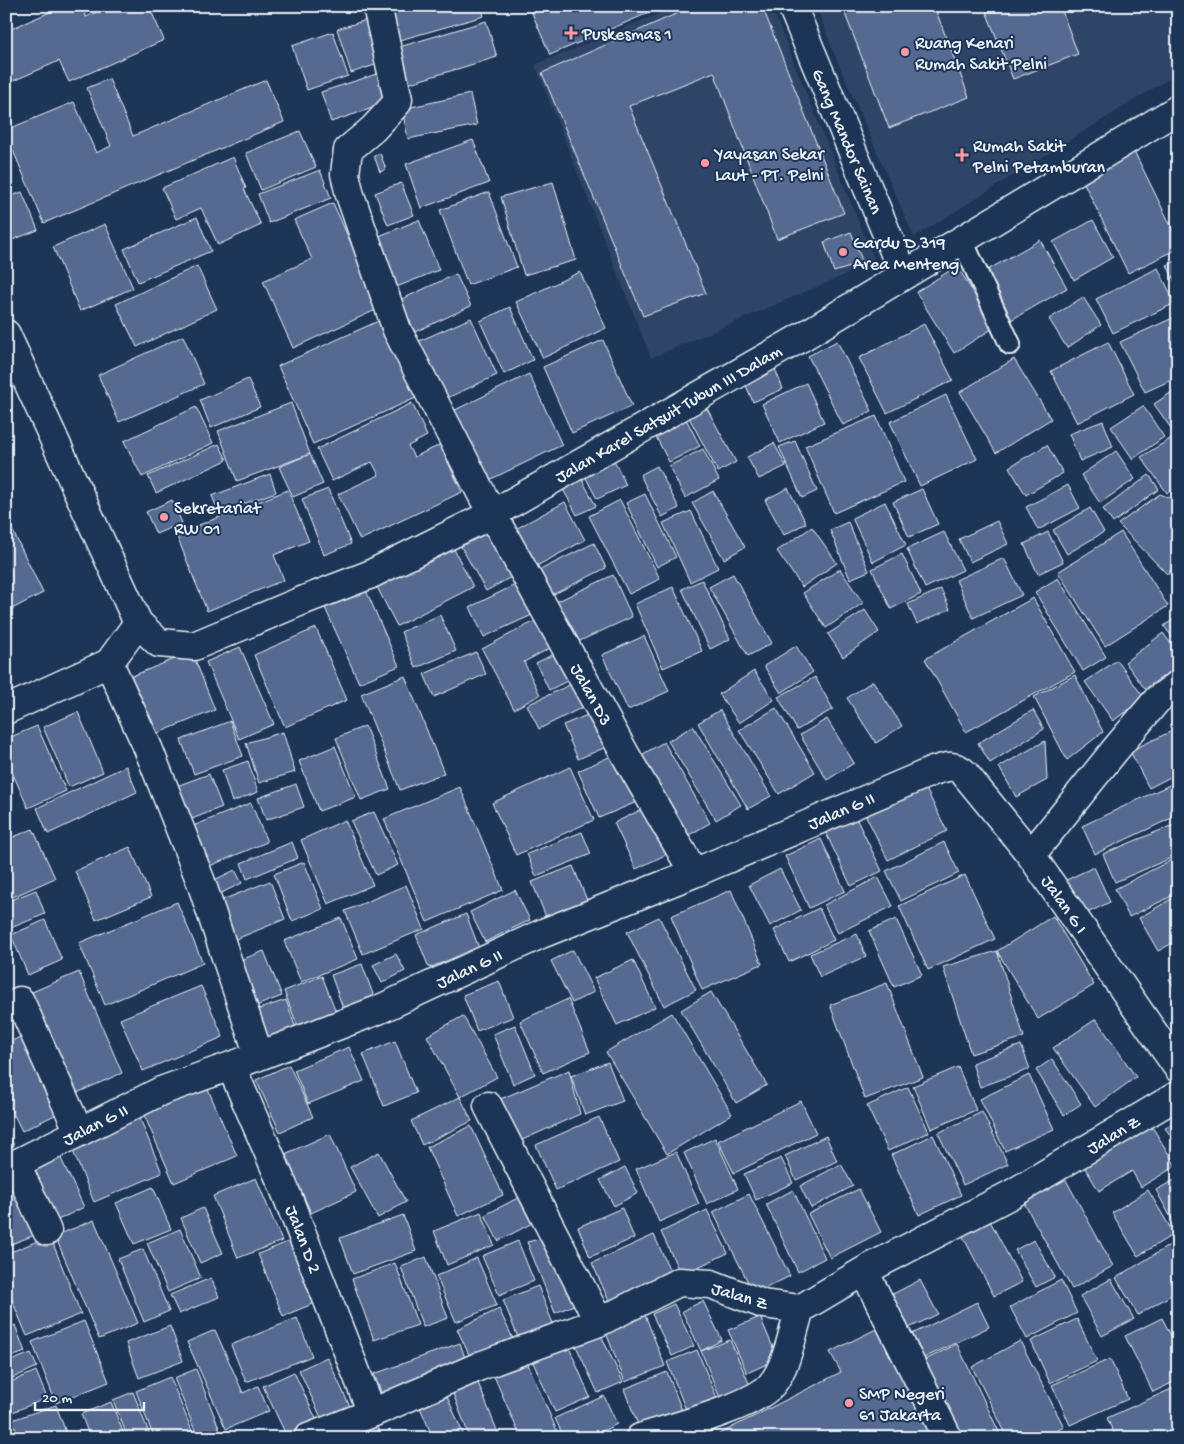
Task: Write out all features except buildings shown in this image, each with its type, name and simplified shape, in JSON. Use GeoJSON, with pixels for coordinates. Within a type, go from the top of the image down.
{"type":"FeatureCollection","features":[{"type":"Feature","properties":{"kind":"street","name":"Jalan D3"},"geometry":{"type":"LineString","coordinates":[[377,6],[398,99],[397,103],[373,129],[348,150],[345,174],[350,195],[397,330],[492,514],[694,873]]}},
{"type":"Feature","properties":{"kind":"street","name":"Gang Mandor Sainan"},"geometry":{"type":"LineString","coordinates":[[792,6],[904,275]]}},
{"type":"Feature","properties":{"kind":"street","name":"Jalan Karel Satsuit Tubun III Dalam"},"geometry":{"type":"LineString","coordinates":[[138,623],[158,643],[194,646],[369,575],[492,514],[802,337],[1178,109]]}},
{"type":"Feature","properties":{"kind":"street"},"geometry":{"type":"LineString","coordinates":[[6,334],[138,623],[109,663],[6,710]]}},
{"type":"Feature","properties":{"kind":"street"},"geometry":{"type":"LineString","coordinates":[[109,663],[148,748],[201,882],[259,1056]]}},
{"type":"Feature","properties":{"kind":"street"},"geometry":{"type":"LineString","coordinates":[[1031,855],[1114,750],[1157,700],[1178,685]]}},
{"type":"Feature","properties":{"kind":"street","name":"Jalan G I"},"geometry":{"type":"LineString","coordinates":[[933,771],[953,766],[960,768],[1031,855],[1178,1068]]}},
{"type":"Feature","properties":{"kind":"street","name":"Jalan G II"},"geometry":{"type":"LineString","coordinates":[[11,1166],[160,1091],[259,1056],[378,1010],[542,934],[694,873],[933,771]]}},
{"type":"Feature","properties":{"kind":"street"},"geometry":{"type":"LineString","coordinates":[[20,1001],[79,1132]]}},
{"type":"Feature","properties":{"kind":"street","name":"Jalan D 2"},"geometry":{"type":"LineString","coordinates":[[231,1066],[284,1188],[372,1413]]}},
{"type":"Feature","properties":{"kind":"street","name":"Jalan Z"},"geometry":{"type":"LineString","coordinates":[[308,1438],[372,1413],[480,1366],[599,1322],[680,1282],[711,1284],[763,1304],[800,1309],[864,1271],[1010,1195],[1178,1096]]}},
{"type":"Feature","properties":{"kind":"street"},"geometry":{"type":"LineString","coordinates":[[488,1106],[599,1322]]}},
{"type":"Feature","properties":{"kind":"street"},"geometry":{"type":"LineString","coordinates":[[11,1166],[46,1231]]}},
{"type":"Feature","properties":{"kind":"street"},"geometry":{"type":"LineString","coordinates":[[864,1271],[948,1438]]}},
{"type":"Feature","properties":{"kind":"street"},"geometry":{"type":"LineString","coordinates":[[640,1438],[719,1413],[754,1398],[771,1386],[781,1368],[800,1309]]}},
{"type":"Feature","properties":{"kind":"lane"},"geometry":{"type":"LineString","coordinates":[[962,240],[1010,344]]}},
{"type":"Feature","properties":{"kind":"shaded area","name":"Yayasan Sekar Laut - PT. Pelni"},"geometry":{"type":"Polygon","coordinates":[[[677,6],[771,6],[875,262],[651,358],[535,65],[677,6]]]}},
{"type":"Feature","properties":{"kind":"shaded area","name":"Rumah Sakit Pelni Petamburan"},"geometry":{"type":"Polygon","coordinates":[[[816,6],[1178,6],[1178,73],[914,237],[833,51],[816,6]]]}},
{"type":"Feature","properties":{"kind":"place","name":"Puskesmas 1"},"geometry":{"type":"Point","coordinates":[571,33]}},
{"type":"Feature","properties":{"kind":"place","name":"Ruang Kenari Rumah Sakit Pelni"},"geometry":{"type":"Point","coordinates":[905,52]}},
{"type":"Feature","properties":{"kind":"place","name":"Rumah Sakit Pelni Petamburan"},"geometry":{"type":"Point","coordinates":[962,155]}},
{"type":"Feature","properties":{"kind":"place","name":"Yayasan Sekar Laut - PT. Pelni"},"geometry":{"type":"Point","coordinates":[705,163]}},
{"type":"Feature","properties":{"kind":"place","name":"Gardu D 319 Area Menteng"},"geometry":{"type":"Point","coordinates":[843,252]}},
{"type":"Feature","properties":{"kind":"place","name":"Sekretariat RW 01"},"geometry":{"type":"Point","coordinates":[164,517]}},
{"type":"Feature","properties":{"kind":"place","name":"SMP Negeri 61 Jakarta"},"geometry":{"type":"Point","coordinates":[849,1403]}}]}
